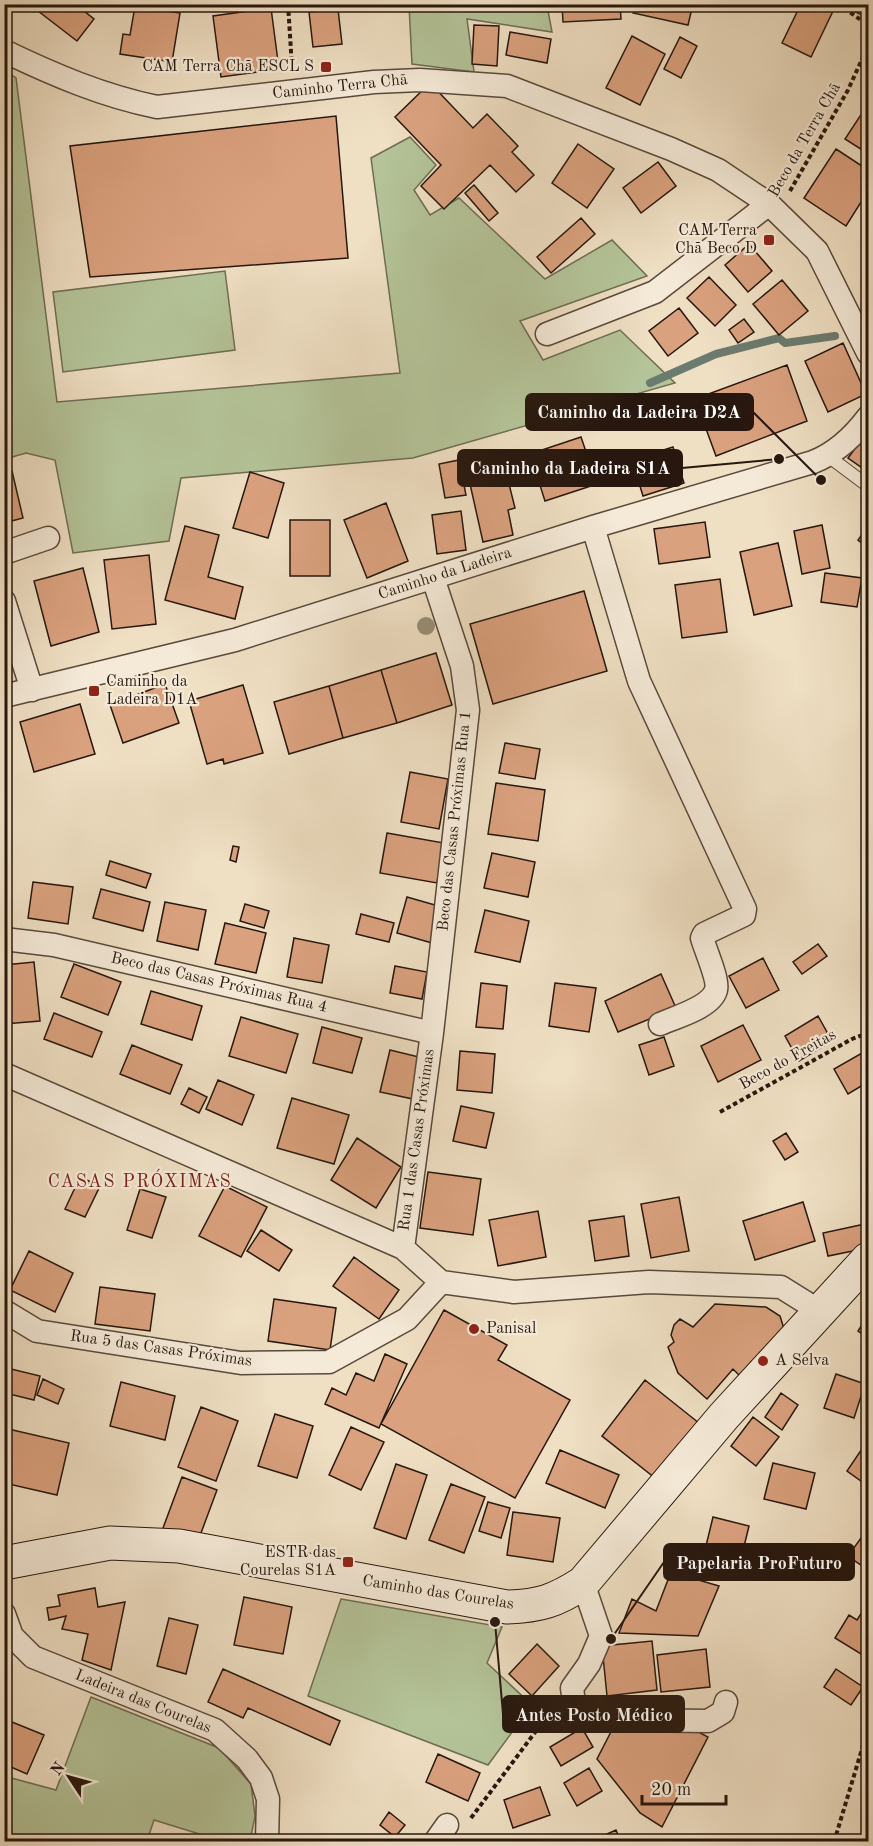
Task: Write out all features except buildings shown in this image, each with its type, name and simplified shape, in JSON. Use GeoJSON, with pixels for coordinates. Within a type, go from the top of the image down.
{"type":"FeatureCollection","features":[{"type":"Feature","properties":{"kind":"street","name":"Caminho Terra Chã"},"geometry":{"type":"LineString","coordinates":[[4,51],[86,88],[122,100],[157,107],[374,82],[420,80],[507,86],[718,170],[773,208],[817,250],[868,353]]}},
{"type":"Feature","properties":{"kind":"street"},"geometry":{"type":"LineString","coordinates":[[547,334],[655,292],[773,208]]}},
{"type":"Feature","properties":{"kind":"street","name":"Caminho da Ladeira"},"geometry":{"type":"LineString","coordinates":[[4,696],[235,640],[593,527],[828,456],[843,445],[868,417]]}},
{"type":"Feature","properties":{"kind":"street"},"geometry":{"type":"LineString","coordinates":[[593,527],[639,681],[745,909],[744,915],[704,934],[702,938],[716,985],[712,997],[705,1004],[660,1024]]}},
{"type":"Feature","properties":{"kind":"street"},"geometry":{"type":"LineString","coordinates":[[4,553],[48,538]]}},
{"type":"Feature","properties":{"kind":"street","name":"Beco das Casas Próximas Rua 1"},"geometry":{"type":"LineString","coordinates":[[432,1033],[468,710],[462,666],[434,578]]}},
{"type":"Feature","properties":{"kind":"street"},"geometry":{"type":"LineString","coordinates":[[4,601],[32,690]]}},
{"type":"Feature","properties":{"kind":"street","name":"Beco das Casas Próximas Rua 4"},"geometry":{"type":"LineString","coordinates":[[4,939],[54,945],[432,1033]]}},
{"type":"Feature","properties":{"kind":"street","name":"Rua 1 das Casas Próximas"},"geometry":{"type":"LineString","coordinates":[[403,1248],[432,1033]]}},
{"type":"Feature","properties":{"kind":"street"},"geometry":{"type":"LineString","coordinates":[[4,1074],[403,1248],[441,1282],[514,1292],[649,1282],[781,1287],[822,1312]]}},
{"type":"Feature","properties":{"kind":"street","name":"Caminho das Courelas"},"geometry":{"type":"LineString","coordinates":[[4,1563],[110,1543],[179,1546],[507,1607],[535,1606],[559,1598],[583,1583],[724,1416],[868,1260]]}},
{"type":"Feature","properties":{"kind":"street","name":"Rua 5 das Casas Próximas"},"geometry":{"type":"LineString","coordinates":[[4,1311],[37,1331],[241,1363],[329,1362],[407,1319],[441,1282]]}},
{"type":"Feature","properties":{"kind":"street"},"geometry":{"type":"LineString","coordinates":[[583,1583],[602,1636],[589,1664],[572,1688],[574,1703],[588,1715],[629,1720],[708,1720],[723,1712],[726,1702]]}},
{"type":"Feature","properties":{"kind":"street","name":"Ladeira das Courelas"},"geometry":{"type":"LineString","coordinates":[[4,1614],[12,1636],[33,1657],[215,1730],[247,1759],[261,1778],[268,1799],[267,1842]]}},
{"type":"Feature","properties":{"kind":"lane"},"geometry":{"type":"LineString","coordinates":[[828,456],[868,486]]}},
{"type":"Feature","properties":{"kind":"path"},"geometry":{"type":"LineString","coordinates":[[288,4],[294,91]]}},
{"type":"Feature","properties":{"kind":"path"},"geometry":{"type":"LineString","coordinates":[[838,4],[868,25]]}},
{"type":"Feature","properties":{"kind":"path","name":"Beco da Terra Chã"},"geometry":{"type":"LineString","coordinates":[[773,208],[848,90],[868,46]]}},
{"type":"Feature","properties":{"kind":"path","name":"Beco do Freitas"},"geometry":{"type":"LineString","coordinates":[[720,1112],[852,1039],[868,1033]]}},
{"type":"Feature","properties":{"kind":"path"},"geometry":{"type":"LineString","coordinates":[[449,1830],[546,1715],[572,1688]]}},
{"type":"Feature","properties":{"kind":"path"},"geometry":{"type":"LineString","coordinates":[[834,1842],[868,1729]]}},
{"type":"Feature","properties":{"kind":"green space"},"geometry":{"type":"Polygon","coordinates":[[[409,5],[547,5],[552,32],[467,19],[474,72],[412,64],[409,5]]]}},
{"type":"Feature","properties":{"kind":"green space"},"geometry":{"type":"Polygon","coordinates":[[[4,70],[16,78],[57,402],[400,373],[371,158],[410,137],[436,165],[414,190],[430,215],[459,198],[545,279],[612,240],[647,276],[520,321],[543,360],[620,330],[675,383],[413,458],[181,478],[169,541],[73,553],[55,460],[26,453],[5,459],[4,70]]]}},
{"type":"Feature","properties":{"kind":"green space"},"geometry":{"type":"Polygon","coordinates":[[[225,271],[235,350],[63,372],[53,292],[225,271]]]}},
{"type":"Feature","properties":{"kind":"green space"},"geometry":{"type":"Polygon","coordinates":[[[341,1599],[502,1627],[487,1663],[532,1705],[488,1765],[308,1696],[341,1599]]]}},
{"type":"Feature","properties":{"kind":"green space"},"geometry":{"type":"Polygon","coordinates":[[[91,1697],[219,1748],[251,1784],[255,1816],[250,1841],[222,1841],[154,1820],[147,1841],[5,1841],[4,1776],[56,1790],[91,1697]]]}},
{"type":"Feature","properties":{"kind":"waterway"},"geometry":{"type":"LineString","coordinates":[[650,383],[716,354],[779,338],[785,343],[835,336]]}},
{"type":"Feature","properties":{"kind":"place","name":"CAM Terra Chã ESCL S"},"geometry":{"type":"Point","coordinates":[326,67]}},
{"type":"Feature","properties":{"kind":"place","name":"CAM Terra Chã Beco D"},"geometry":{"type":"Point","coordinates":[769,240]}},
{"type":"Feature","properties":{"kind":"place","name":"Caminho da Ladeira S1A"},"geometry":{"type":"Point","coordinates":[779,459]}},
{"type":"Feature","properties":{"kind":"place","name":"Caminho da Ladeira D2A"},"geometry":{"type":"Point","coordinates":[821,480]}},
{"type":"Feature","properties":{"kind":"place","name":"Caminho da Ladeira D1A"},"geometry":{"type":"Point","coordinates":[94,691]}},
{"type":"Feature","properties":{"kind":"place","name":"Panisal"},"geometry":{"type":"Point","coordinates":[474,1329]}},
{"type":"Feature","properties":{"kind":"place","name":"A Selva"},"geometry":{"type":"Point","coordinates":[763,1361]}},
{"type":"Feature","properties":{"kind":"place","name":"ESTR das Courelas S1A"},"geometry":{"type":"Point","coordinates":[348,1562]}},
{"type":"Feature","properties":{"kind":"place","name":"Antes Posto Médico"},"geometry":{"type":"Point","coordinates":[495,1622]}},
{"type":"Feature","properties":{"kind":"place","name":"Papelaria ProFuturo"},"geometry":{"type":"Point","coordinates":[611,1639]}},
{"type":"Feature","properties":{"kind":"district","name":"CASAS PRÓXIMAS"},"geometry":{"type":"Point","coordinates":[140,1182]}}]}
